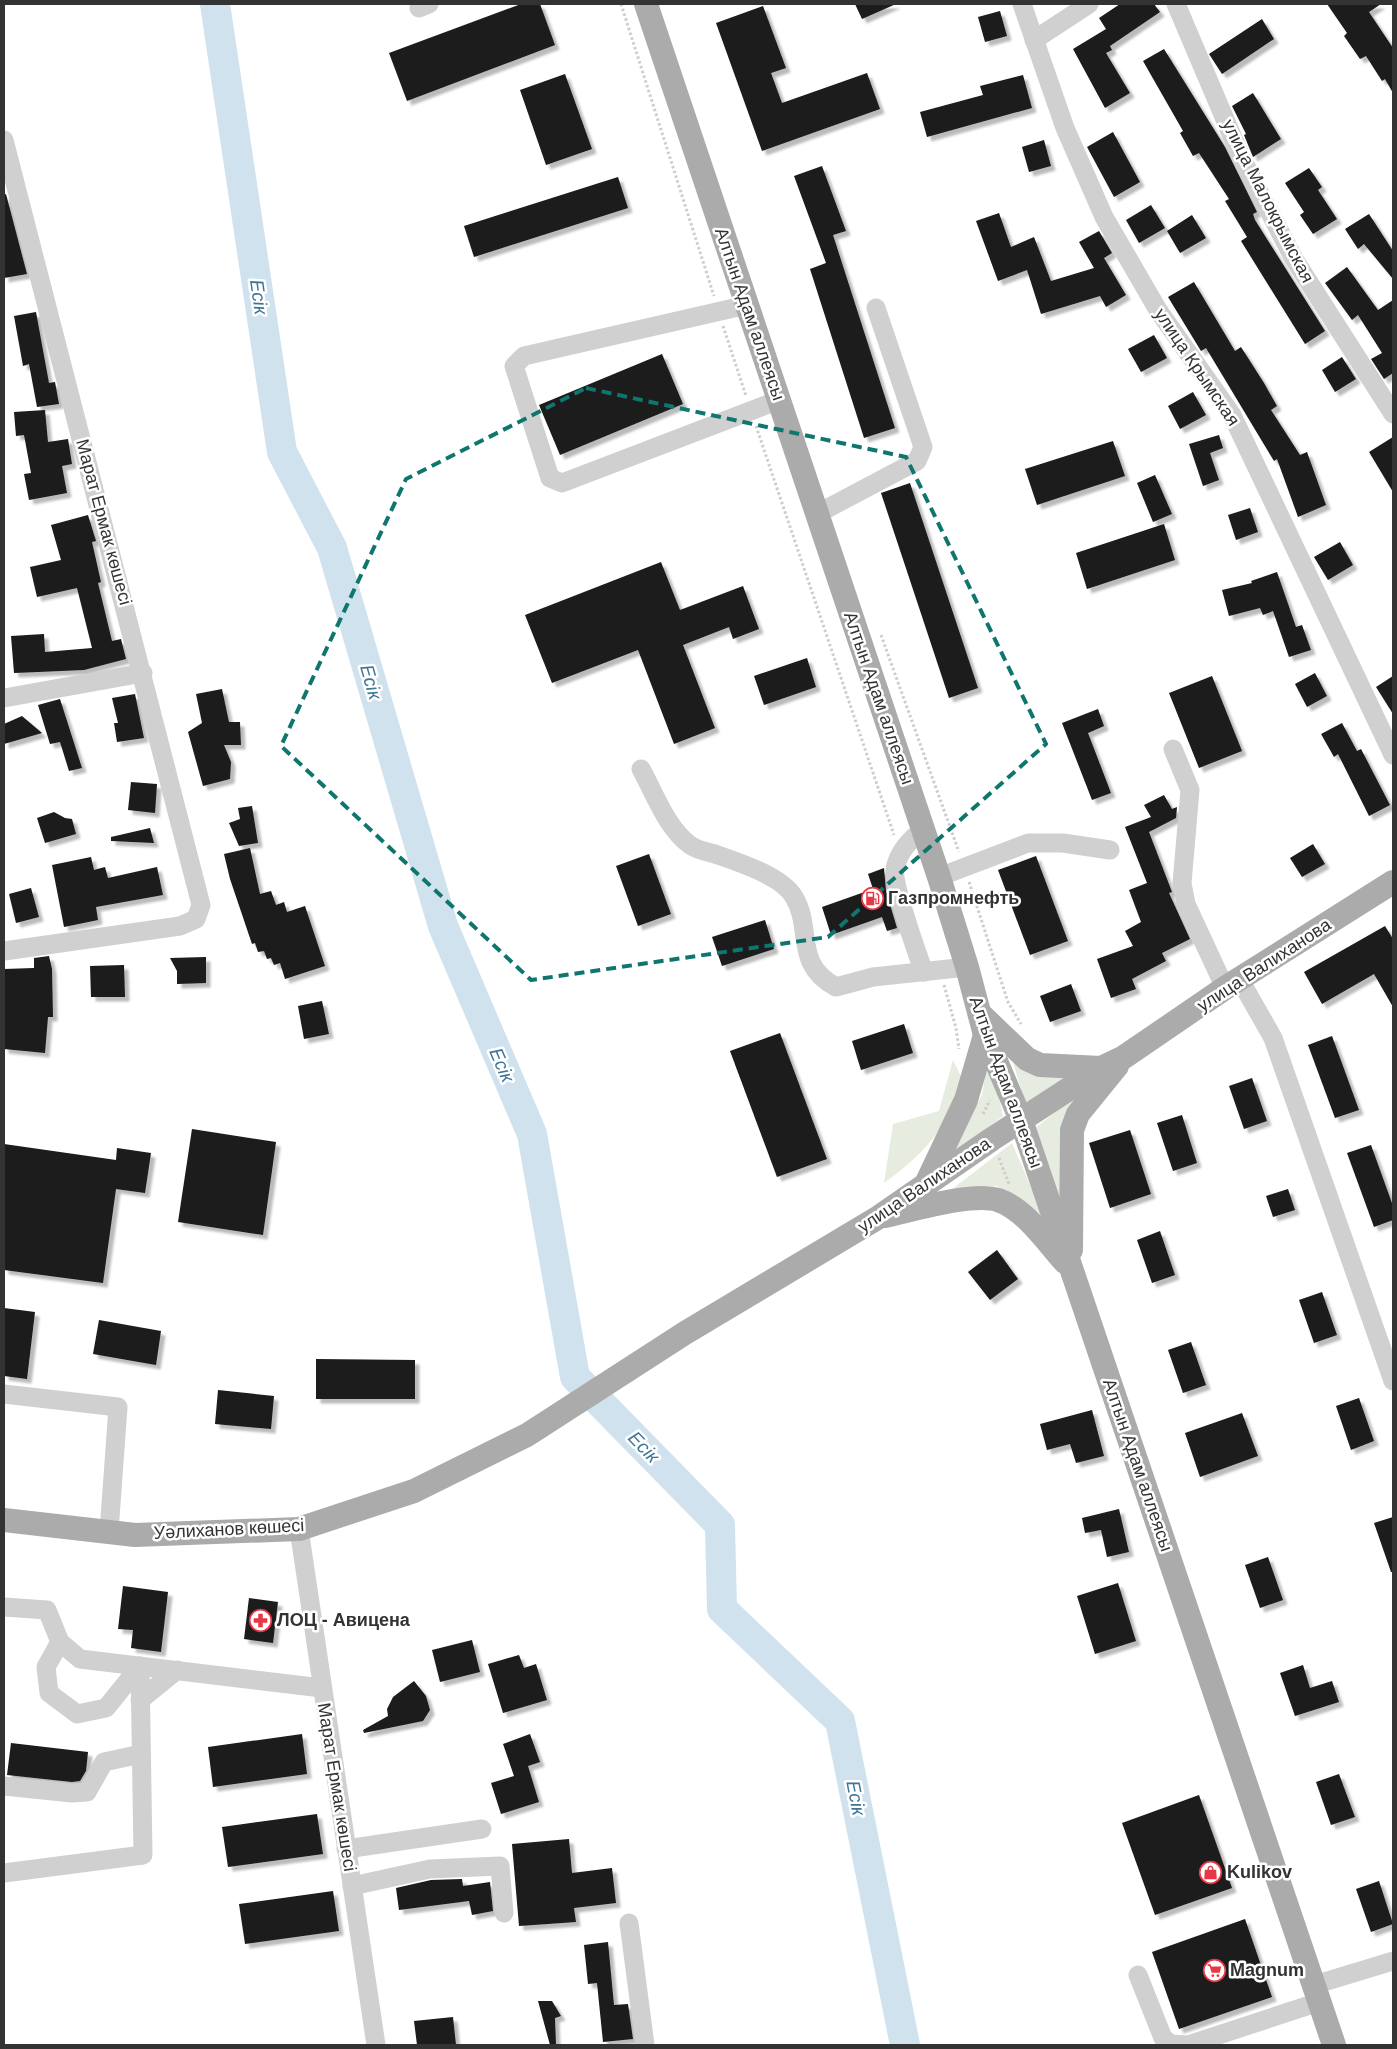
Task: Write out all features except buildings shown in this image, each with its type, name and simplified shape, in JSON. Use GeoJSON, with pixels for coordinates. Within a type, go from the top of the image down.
{"type":"FeatureCollection","features":[{"type":"Feature","properties":{"kind":"main road","name":"Алтын Адам аллеясы"},"geometry":{"type":"LineString","coordinates":[[646,4],[939,877],[967,967],[985,1036],[1021,1120],[1334,2045]]}},
{"type":"Feature","properties":{"kind":"main road","name":"улица Валиханова"},"geometry":{"type":"LineString","coordinates":[[528,1435],[685,1333],[879,1217],[928,1181],[1021,1120],[1101,1068],[1124,1057],[1232,984],[1393,882]]}},
{"type":"Feature","properties":{"kind":"main road"},"geometry":{"type":"LineString","coordinates":[[977,1011],[1027,1059],[1040,1066],[1101,1068]]}},
{"type":"Feature","properties":{"kind":"main road"},"geometry":{"type":"LineString","coordinates":[[928,1181],[966,1100],[985,1036]]}},
{"type":"Feature","properties":{"kind":"main road"},"geometry":{"type":"LineString","coordinates":[[1070,1267],[1072,1130],[1078,1114],[1124,1057]]}},
{"type":"Feature","properties":{"kind":"main road"},"geometry":{"type":"LineString","coordinates":[[879,1217],[976,1198],[998,1200],[1020,1213],[1070,1267]]}},
{"type":"Feature","properties":{"kind":"main road","name":"Уәлиханов көшесі"},"geometry":{"type":"LineString","coordinates":[[4,1520],[135,1535],[299,1529],[414,1491],[528,1435]]}},
{"type":"Feature","properties":{"kind":"street","name":"улица Крымская"},"geometry":{"type":"LineString","coordinates":[[1022,4],[1065,128],[1104,216],[1158,310],[1232,415],[1393,755]]}},
{"type":"Feature","properties":{"kind":"street"},"geometry":{"type":"LineString","coordinates":[[1034,40],[1089,4]]}},
{"type":"Feature","properties":{"kind":"street","name":"улица Малокрымская"},"geometry":{"type":"LineString","coordinates":[[1176,4],[1241,156],[1294,259],[1393,414]]}},
{"type":"Feature","properties":{"kind":"street","name":"Марат Ермак көшесі"},"geometry":{"type":"LineString","coordinates":[[4,140],[202,905],[196,919],[180,926],[4,951]]}},
{"type":"Feature","properties":{"kind":"street"},"geometry":{"type":"LineString","coordinates":[[747,305],[524,356],[514,366],[550,478],[562,483],[779,400]]}},
{"type":"Feature","properties":{"kind":"street"},"geometry":{"type":"LineString","coordinates":[[817,514],[917,461],[923,447],[876,308]]}},
{"type":"Feature","properties":{"kind":"street"},"geometry":{"type":"LineString","coordinates":[[4,698],[143,673]]}},
{"type":"Feature","properties":{"kind":"street"},"geometry":{"type":"LineString","coordinates":[[1173,749],[1190,790],[1182,883],[1186,904],[1232,984],[1272,1038],[1393,1381]]}},
{"type":"Feature","properties":{"kind":"street"},"geometry":{"type":"LineString","coordinates":[[641,769],[672,826],[691,846],[751,868],[777,881],[794,897],[808,956],[826,982],[836,987],[873,978],[967,967]]}},
{"type":"Feature","properties":{"kind":"street"},"geometry":{"type":"LineString","coordinates":[[923,829],[910,840],[900,854],[894,871],[916,951],[932,971]]}},
{"type":"Feature","properties":{"kind":"street"},"geometry":{"type":"LineString","coordinates":[[939,877],[1028,843],[1063,843],[1110,850]]}},
{"type":"Feature","properties":{"kind":"street"},"geometry":{"type":"LineString","coordinates":[[4,1394],[118,1407],[109,1532]]}},
{"type":"Feature","properties":{"kind":"street","name":"Марат Ермак көшесі"},"geometry":{"type":"LineString","coordinates":[[299,1529],[376,2045]]}},
{"type":"Feature","properties":{"kind":"street"},"geometry":{"type":"LineString","coordinates":[[4,1607],[47,1610],[60,1642],[80,1659],[322,1688]]}},
{"type":"Feature","properties":{"kind":"street"},"geometry":{"type":"LineString","coordinates":[[60,1642],[46,1667],[49,1693],[77,1714],[106,1708],[140,1666]]}},
{"type":"Feature","properties":{"kind":"street"},"geometry":{"type":"LineString","coordinates":[[4,1874],[143,1855],[140,1666]]}},
{"type":"Feature","properties":{"kind":"street"},"geometry":{"type":"LineString","coordinates":[[140,1700],[177,1670]]}},
{"type":"Feature","properties":{"kind":"street"},"geometry":{"type":"LineString","coordinates":[[4,1786],[72,1793],[87,1792],[104,1762],[141,1754]]}},
{"type":"Feature","properties":{"kind":"street"},"geometry":{"type":"LineString","coordinates":[[346,1849],[482,1829]]}},
{"type":"Feature","properties":{"kind":"street"},"geometry":{"type":"LineString","coordinates":[[352,1886],[430,1869],[500,1866],[504,1913]]}},
{"type":"Feature","properties":{"kind":"street"},"geometry":{"type":"LineString","coordinates":[[629,1923],[645,2045]]}},
{"type":"Feature","properties":{"kind":"street"},"geometry":{"type":"LineString","coordinates":[[1138,1975],[1163,2038],[1171,2044],[1188,2045],[1393,1961]]}},
{"type":"Feature","properties":{"kind":"path"},"geometry":{"type":"LineString","coordinates":[[621,4],[750,410],[900,854]]}},
{"type":"Feature","properties":{"kind":"path"},"geometry":{"type":"LineString","coordinates":[[932,971],[956,1028],[960,1053]]}},
{"type":"Feature","properties":{"kind":"path"},"geometry":{"type":"LineString","coordinates":[[980,1120],[991,1098]]}},
{"type":"Feature","properties":{"kind":"path"},"geometry":{"type":"LineString","coordinates":[[997,1154],[1010,1187]]}},
{"type":"Feature","properties":{"kind":"highlighted area"},"geometry":{"type":"Polygon","coordinates":[[[586,388],[906,457],[1046,744],[828,937],[531,980],[281,746],[406,479],[586,388]]]}},
{"type":"Feature","properties":{"kind":"shaded area"},"geometry":{"type":"Polygon","coordinates":[[[1009,1049],[1077,1076],[1026,1105],[1009,1049]]]}},
{"type":"Feature","properties":{"kind":"shaded area"},"geometry":{"type":"Polygon","coordinates":[[[989,1054],[1003,1116],[937,1167],[982,1095],[989,1054]]]}},
{"type":"Feature","properties":{"kind":"shaded area"},"geometry":{"type":"Polygon","coordinates":[[[953,1060],[965,1085],[957,1101],[932,1140],[911,1162],[884,1183],[893,1124],[939,1111],[953,1060]]]}},
{"type":"Feature","properties":{"kind":"shaded area"},"geometry":{"type":"Polygon","coordinates":[[[1091,1083],[1063,1167],[1059,1201],[1034,1129],[1091,1083]]]}},
{"type":"Feature","properties":{"kind":"shaded area"},"geometry":{"type":"Polygon","coordinates":[[[1012,1143],[1052,1236],[997,1186],[972,1187],[943,1196],[1012,1143]]]}},
{"type":"Feature","properties":{"kind":"waterway","name":"Есік"},"geometry":{"type":"LineString","coordinates":[[215,4],[282,452],[332,548],[443,926],[532,1134],[575,1377],[720,1525],[722,1609],[840,1721],[905,2045]]}},
{"type":"Feature","properties":{"kind":"place","name":"Газпромнефть"},"geometry":{"type":"Point","coordinates":[872,898]}},
{"type":"Feature","properties":{"kind":"place","name":"ЛОЦ - Авицена"},"geometry":{"type":"Point","coordinates":[261,1620]}},
{"type":"Feature","properties":{"kind":"place","name":"Kulikov"},"geometry":{"type":"Point","coordinates":[1211,1872]}},
{"type":"Feature","properties":{"kind":"place","name":"Magnum"},"geometry":{"type":"Point","coordinates":[1214,1970]}}]}
